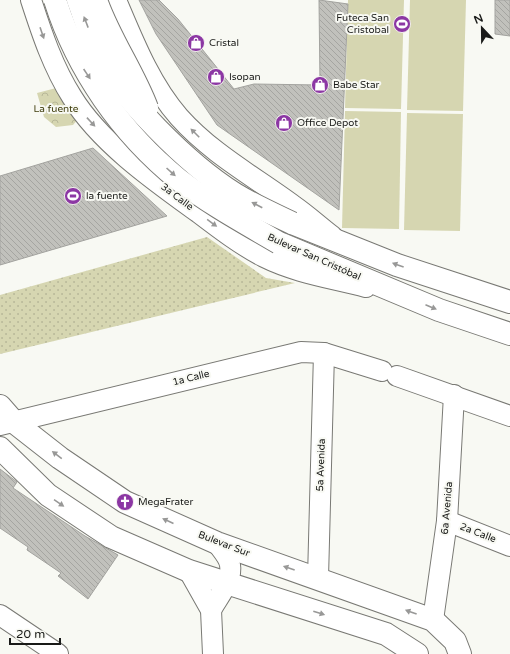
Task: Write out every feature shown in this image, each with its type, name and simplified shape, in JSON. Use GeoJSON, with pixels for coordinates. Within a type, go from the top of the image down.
{"type":"FeatureCollection","features":[{"type":"Feature","properties":{"kind":"main road","name":"Bulevar San Cristóbal"},"geometry":{"type":"LineString","coordinates":[[55,0],[63,25],[82,67],[135,140],[179,180],[208,201],[279,243],[439,310],[510,334]]}},
{"type":"Feature","properties":{"kind":"main road"},"geometry":{"type":"LineString","coordinates":[[78,0],[96,48],[115,80],[152,122],[192,162],[236,194],[292,224],[397,265],[510,302]]}},
{"type":"Feature","properties":{"kind":"main road"},"geometry":{"type":"LineString","coordinates":[[96,0],[118,53],[138,83],[152,122]]}},
{"type":"Feature","properties":{"kind":"main road","name":"Bulevar Sur"},"geometry":{"type":"LineString","coordinates":[[5,417],[60,458],[125,502],[217,543],[433,620],[455,641],[460,654]]}},
{"type":"Feature","properties":{"kind":"main road"},"geometry":{"type":"LineString","coordinates":[[0,448],[48,495],[111,537],[189,571],[386,634],[417,654]]}},
{"type":"Feature","properties":{"kind":"street","name":"3a Calle"},"geometry":{"type":"LineString","coordinates":[[31,0],[52,60],[72,98],[84,114],[116,148],[166,190],[237,241],[264,257],[292,269],[404,296]]}},
{"type":"Feature","properties":{"kind":"street"},"geometry":{"type":"LineString","coordinates":[[52,60],[100,39],[114,30],[118,23],[118,5]]}},
{"type":"Feature","properties":{"kind":"street"},"geometry":{"type":"LineString","coordinates":[[118,5],[155,83],[179,117],[224,159],[294,205],[338,241]]}},
{"type":"Feature","properties":{"kind":"street","name":"1a Calle"},"geometry":{"type":"LineString","coordinates":[[5,417],[301,352],[324,353],[390,373],[510,416]]}},
{"type":"Feature","properties":{"kind":"street","name":"5a Avenida"},"geometry":{"type":"LineString","coordinates":[[318,578],[324,353]]}},
{"type":"Feature","properties":{"kind":"street","name":"6a Avenida"},"geometry":{"type":"LineString","coordinates":[[433,620],[447,521],[454,395]]}},
{"type":"Feature","properties":{"kind":"street","name":"2a Calle"},"geometry":{"type":"LineString","coordinates":[[447,521],[510,546]]}},
{"type":"Feature","properties":{"kind":"street"},"geometry":{"type":"LineString","coordinates":[[210,610],[226,583],[230,565],[217,543]]}},
{"type":"Feature","properties":{"kind":"street"},"geometry":{"type":"LineString","coordinates":[[189,571],[210,610],[213,654]]}},
{"type":"Feature","properties":{"kind":"street"},"geometry":{"type":"LineString","coordinates":[[0,615],[58,654]]}},
{"type":"Feature","properties":{"kind":"green space"},"geometry":{"type":"Polygon","coordinates":[[[348,0],[404,0],[401,109],[345,108],[348,0]]]}},
{"type":"Feature","properties":{"kind":"green space"},"geometry":{"type":"Polygon","coordinates":[[[410,0],[466,0],[463,111],[407,110],[410,0]]]}},
{"type":"Feature","properties":{"kind":"green space","name":"La fuente"},"geometry":{"type":"Polygon","coordinates":[[[60,87],[79,118],[73,125],[56,127],[44,117],[37,93],[60,87]]]}},
{"type":"Feature","properties":{"kind":"green space"},"geometry":{"type":"Polygon","coordinates":[[[345,111],[401,112],[399,229],[342,228],[345,111]]]}},
{"type":"Feature","properties":{"kind":"green space"},"geometry":{"type":"Polygon","coordinates":[[[407,113],[463,114],[460,231],[404,230],[407,113]]]}},
{"type":"Feature","properties":{"kind":"green space"},"geometry":{"type":"Polygon","coordinates":[[[207,237],[266,278],[295,283],[0,354],[0,295],[207,237]]]}},
{"type":"Feature","properties":{"kind":"building"},"geometry":{"type":"Polygon","coordinates":[[[139,0],[159,0],[178,19],[234,89],[254,84],[320,85],[319,0],[348,4],[339,210],[217,125],[156,34],[139,0]]]}},
{"type":"Feature","properties":{"kind":"building"},"geometry":{"type":"Polygon","coordinates":[[[495,0],[510,0],[510,36],[495,34],[495,0]]]}},
{"type":"Feature","properties":{"kind":"building","name":"la fuente"},"geometry":{"type":"Polygon","coordinates":[[[93,148],[167,216],[0,265],[0,176],[93,148]]]}},
{"type":"Feature","properties":{"kind":"building"},"geometry":{"type":"Polygon","coordinates":[[[0,469],[17,482],[13,488],[85,536],[118,555],[88,599],[58,576],[61,573],[27,550],[28,547],[0,528],[0,469]]]}},
{"type":"Feature","properties":{"kind":"place","name":"Futeca San Cristobal"},"geometry":{"type":"Point","coordinates":[402,24]}},
{"type":"Feature","properties":{"kind":"place","name":"Cristal"},"geometry":{"type":"Point","coordinates":[196,43]}},
{"type":"Feature","properties":{"kind":"place","name":"Isopan"},"geometry":{"type":"Point","coordinates":[216,77]}},
{"type":"Feature","properties":{"kind":"place","name":"Babe Star"},"geometry":{"type":"Point","coordinates":[320,85]}},
{"type":"Feature","properties":{"kind":"place","name":"Office Depot"},"geometry":{"type":"Point","coordinates":[284,123]}},
{"type":"Feature","properties":{"kind":"place","name":"la fuente"},"geometry":{"type":"Point","coordinates":[73,196]}},
{"type":"Feature","properties":{"kind":"place","name":"MegaFrater"},"geometry":{"type":"Point","coordinates":[125,502]}}]}
